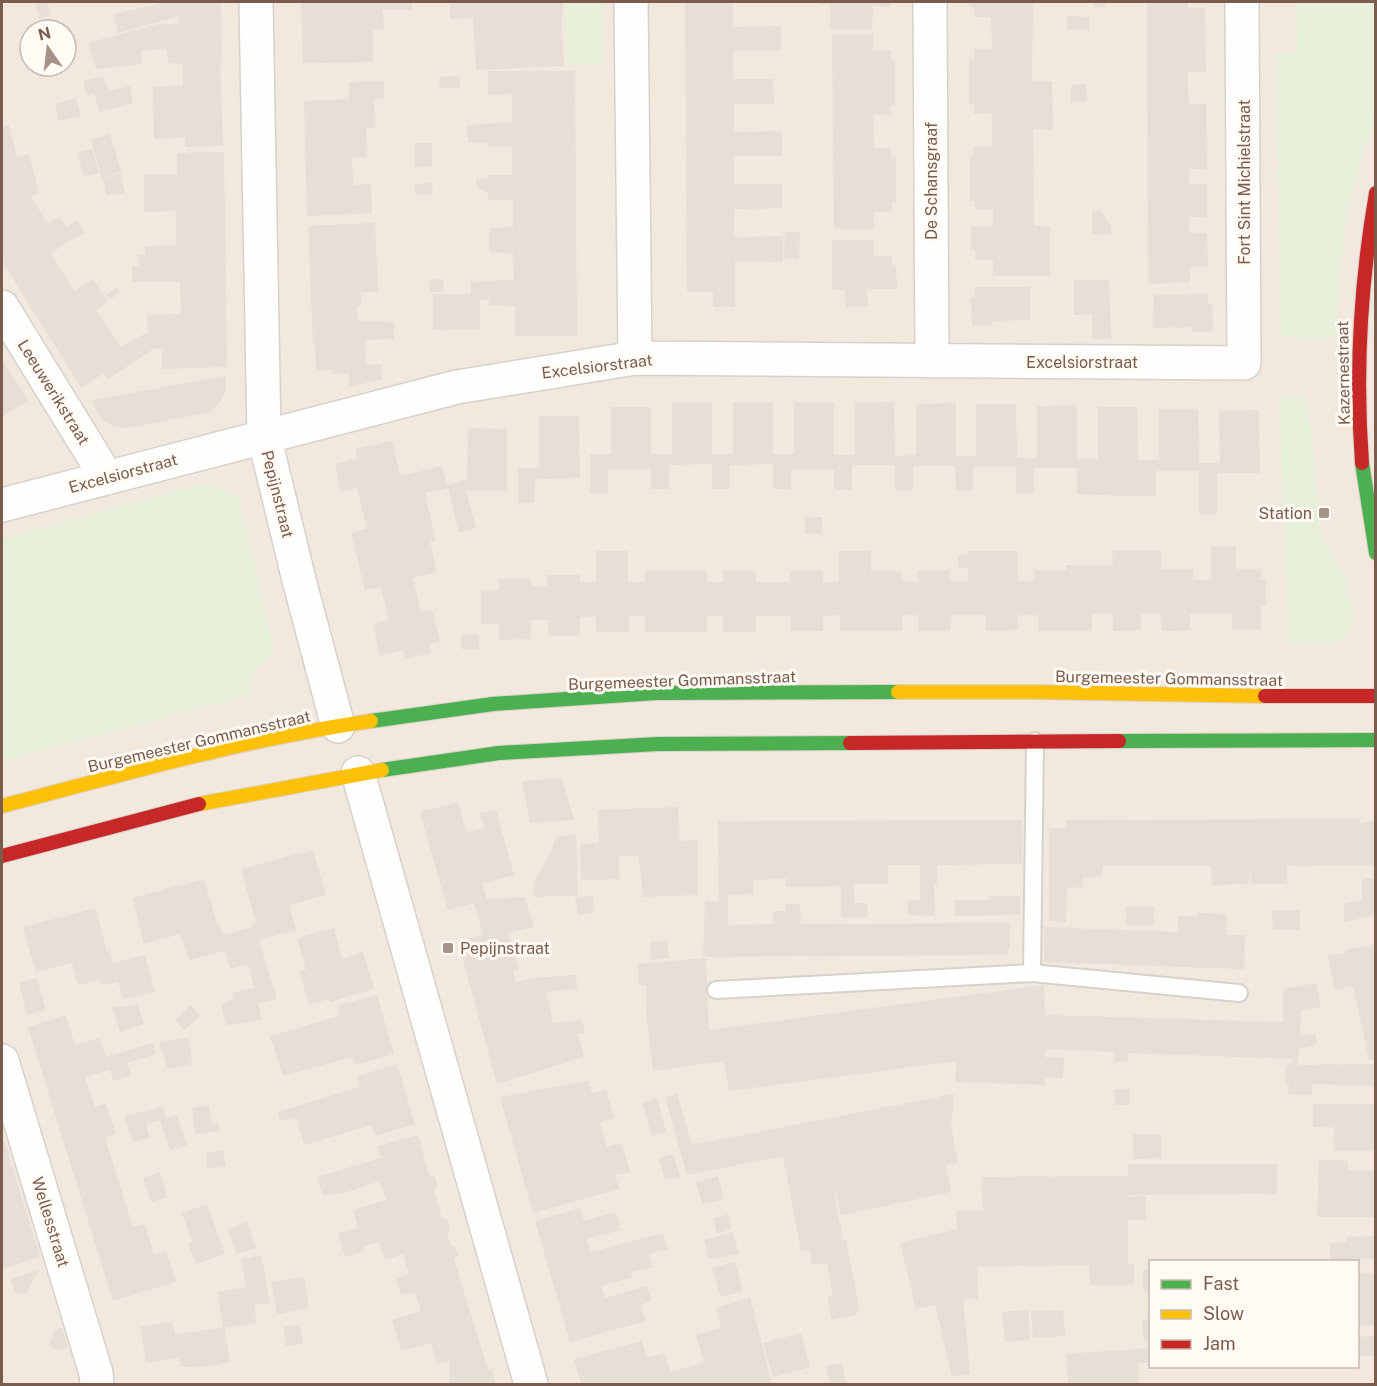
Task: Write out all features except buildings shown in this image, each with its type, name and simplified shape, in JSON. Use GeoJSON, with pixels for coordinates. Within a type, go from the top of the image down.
{"type":"FeatureCollection","features":[{"type":"Feature","properties":{"kind":"street","name":"Pepijnstraat"},"geometry":{"type":"LineString","coordinates":[[256,2],[264,436],[300,584],[340,730]]}},
{"type":"Feature","properties":{"kind":"street"},"geometry":{"type":"LineString","coordinates":[[631,2],[635,358]]}},
{"type":"Feature","properties":{"kind":"street","name":"De Schansgraaf"},"geometry":{"type":"LineString","coordinates":[[930,2],[932,362]]}},
{"type":"Feature","properties":{"kind":"street","name":"Fort Sint Michielstraat"},"geometry":{"type":"LineString","coordinates":[[1242,2],[1244,363]]}},
{"type":"Feature","properties":{"kind":"street","name":"Kazernestraat"},"geometry":{"type":"LineString","coordinates":[[1376,193],[1370,262],[1356,348],[1364,478],[1376,553]]}},
{"type":"Feature","properties":{"kind":"street","name":"Leeuwerikstraat"},"geometry":{"type":"LineString","coordinates":[[2,307],[108,477]]}},
{"type":"Feature","properties":{"kind":"street","name":"Excelsiorstraat"},"geometry":{"type":"LineString","coordinates":[[2,505],[457,387],[635,358],[1244,363]]}},
{"type":"Feature","properties":{"kind":"street","name":"Burgemeester Gommansstraat"},"geometry":{"type":"LineString","coordinates":[[2,806],[199,754],[493,704],[656,693],[1036,692],[1297,697],[1376,696]]}},
{"type":"Feature","properties":{"kind":"street"},"geometry":{"type":"LineString","coordinates":[[2,856],[210,801],[356,769],[499,753],[658,744],[1376,740]]}},
{"type":"Feature","properties":{"kind":"street"},"geometry":{"type":"LineString","coordinates":[[356,769],[531,1384]]}},
{"type":"Feature","properties":{"kind":"street","name":"Wellesstraat"},"geometry":{"type":"LineString","coordinates":[[2,1061],[96,1373],[97,1384]]}},
{"type":"Feature","properties":{"kind":"lane"},"geometry":{"type":"LineString","coordinates":[[1032,973],[1035,741]]}},
{"type":"Feature","properties":{"kind":"lane"},"geometry":{"type":"LineString","coordinates":[[716,990],[1032,973],[1239,993]]}},
{"type":"Feature","properties":{"kind":"shaded area"},"geometry":{"type":"Polygon","coordinates":[[[2,2],[1375,2],[1375,1384],[2,1384],[2,2]]]}},
{"type":"Feature","properties":{"kind":"green space"},"geometry":{"type":"Polygon","coordinates":[[[565,2],[603,2],[603,64],[567,64],[565,2]]]}},
{"type":"Feature","properties":{"kind":"green space"},"geometry":{"type":"Polygon","coordinates":[[[1296,2],[1375,2],[1375,116],[1347,212],[1336,332],[1331,336],[1318,339],[1281,336],[1276,53],[1298,51],[1296,2]]]}},
{"type":"Feature","properties":{"kind":"green space"},"geometry":{"type":"Polygon","coordinates":[[[1307,396],[1322,536],[1345,576],[1354,620],[1343,641],[1337,643],[1289,644],[1279,398],[1307,396]]]}},
{"type":"Feature","properties":{"kind":"green space"},"geometry":{"type":"Polygon","coordinates":[[[204,483],[239,497],[275,654],[253,671],[251,695],[2,761],[2,539],[204,483]]]}},
{"type":"Feature","properties":{"kind":"traffic: fast"},"geometry":{"type":"LineString","coordinates":[[1362,463],[1376,553]]}},
{"type":"Feature","properties":{"kind":"traffic: fast"},"geometry":{"type":"LineString","coordinates":[[371,721],[493,704],[656,693],[898,692]]}},
{"type":"Feature","properties":{"kind":"traffic: fast"},"geometry":{"type":"LineString","coordinates":[[1119,741],[1376,740]]}},
{"type":"Feature","properties":{"kind":"traffic: fast"},"geometry":{"type":"LineString","coordinates":[[382,770],[499,753],[658,744],[850,743]]}},
{"type":"Feature","properties":{"kind":"traffic: slow"},"geometry":{"type":"LineString","coordinates":[[898,692],[1265,696]]}},
{"type":"Feature","properties":{"kind":"traffic: slow"},"geometry":{"type":"LineString","coordinates":[[2,806],[231,747],[371,721]]}},
{"type":"Feature","properties":{"kind":"traffic: slow"},"geometry":{"type":"LineString","coordinates":[[199,804],[382,770]]}},
{"type":"Feature","properties":{"kind":"traffic: jam"},"geometry":{"type":"LineString","coordinates":[[1362,463],[1359,395],[1360,328],[1366,261],[1376,193]]}},
{"type":"Feature","properties":{"kind":"traffic: jam"},"geometry":{"type":"LineString","coordinates":[[1265,696],[1376,696]]}},
{"type":"Feature","properties":{"kind":"traffic: jam"},"geometry":{"type":"LineString","coordinates":[[850,743],[1119,741]]}},
{"type":"Feature","properties":{"kind":"traffic: jam"},"geometry":{"type":"LineString","coordinates":[[2,856],[199,804]]}},
{"type":"Feature","properties":{"kind":"place","name":"Station"},"geometry":{"type":"Point","coordinates":[1324,513]}},
{"type":"Feature","properties":{"kind":"place","name":"Pepijnstraat"},"geometry":{"type":"Point","coordinates":[448,948]}}]}
